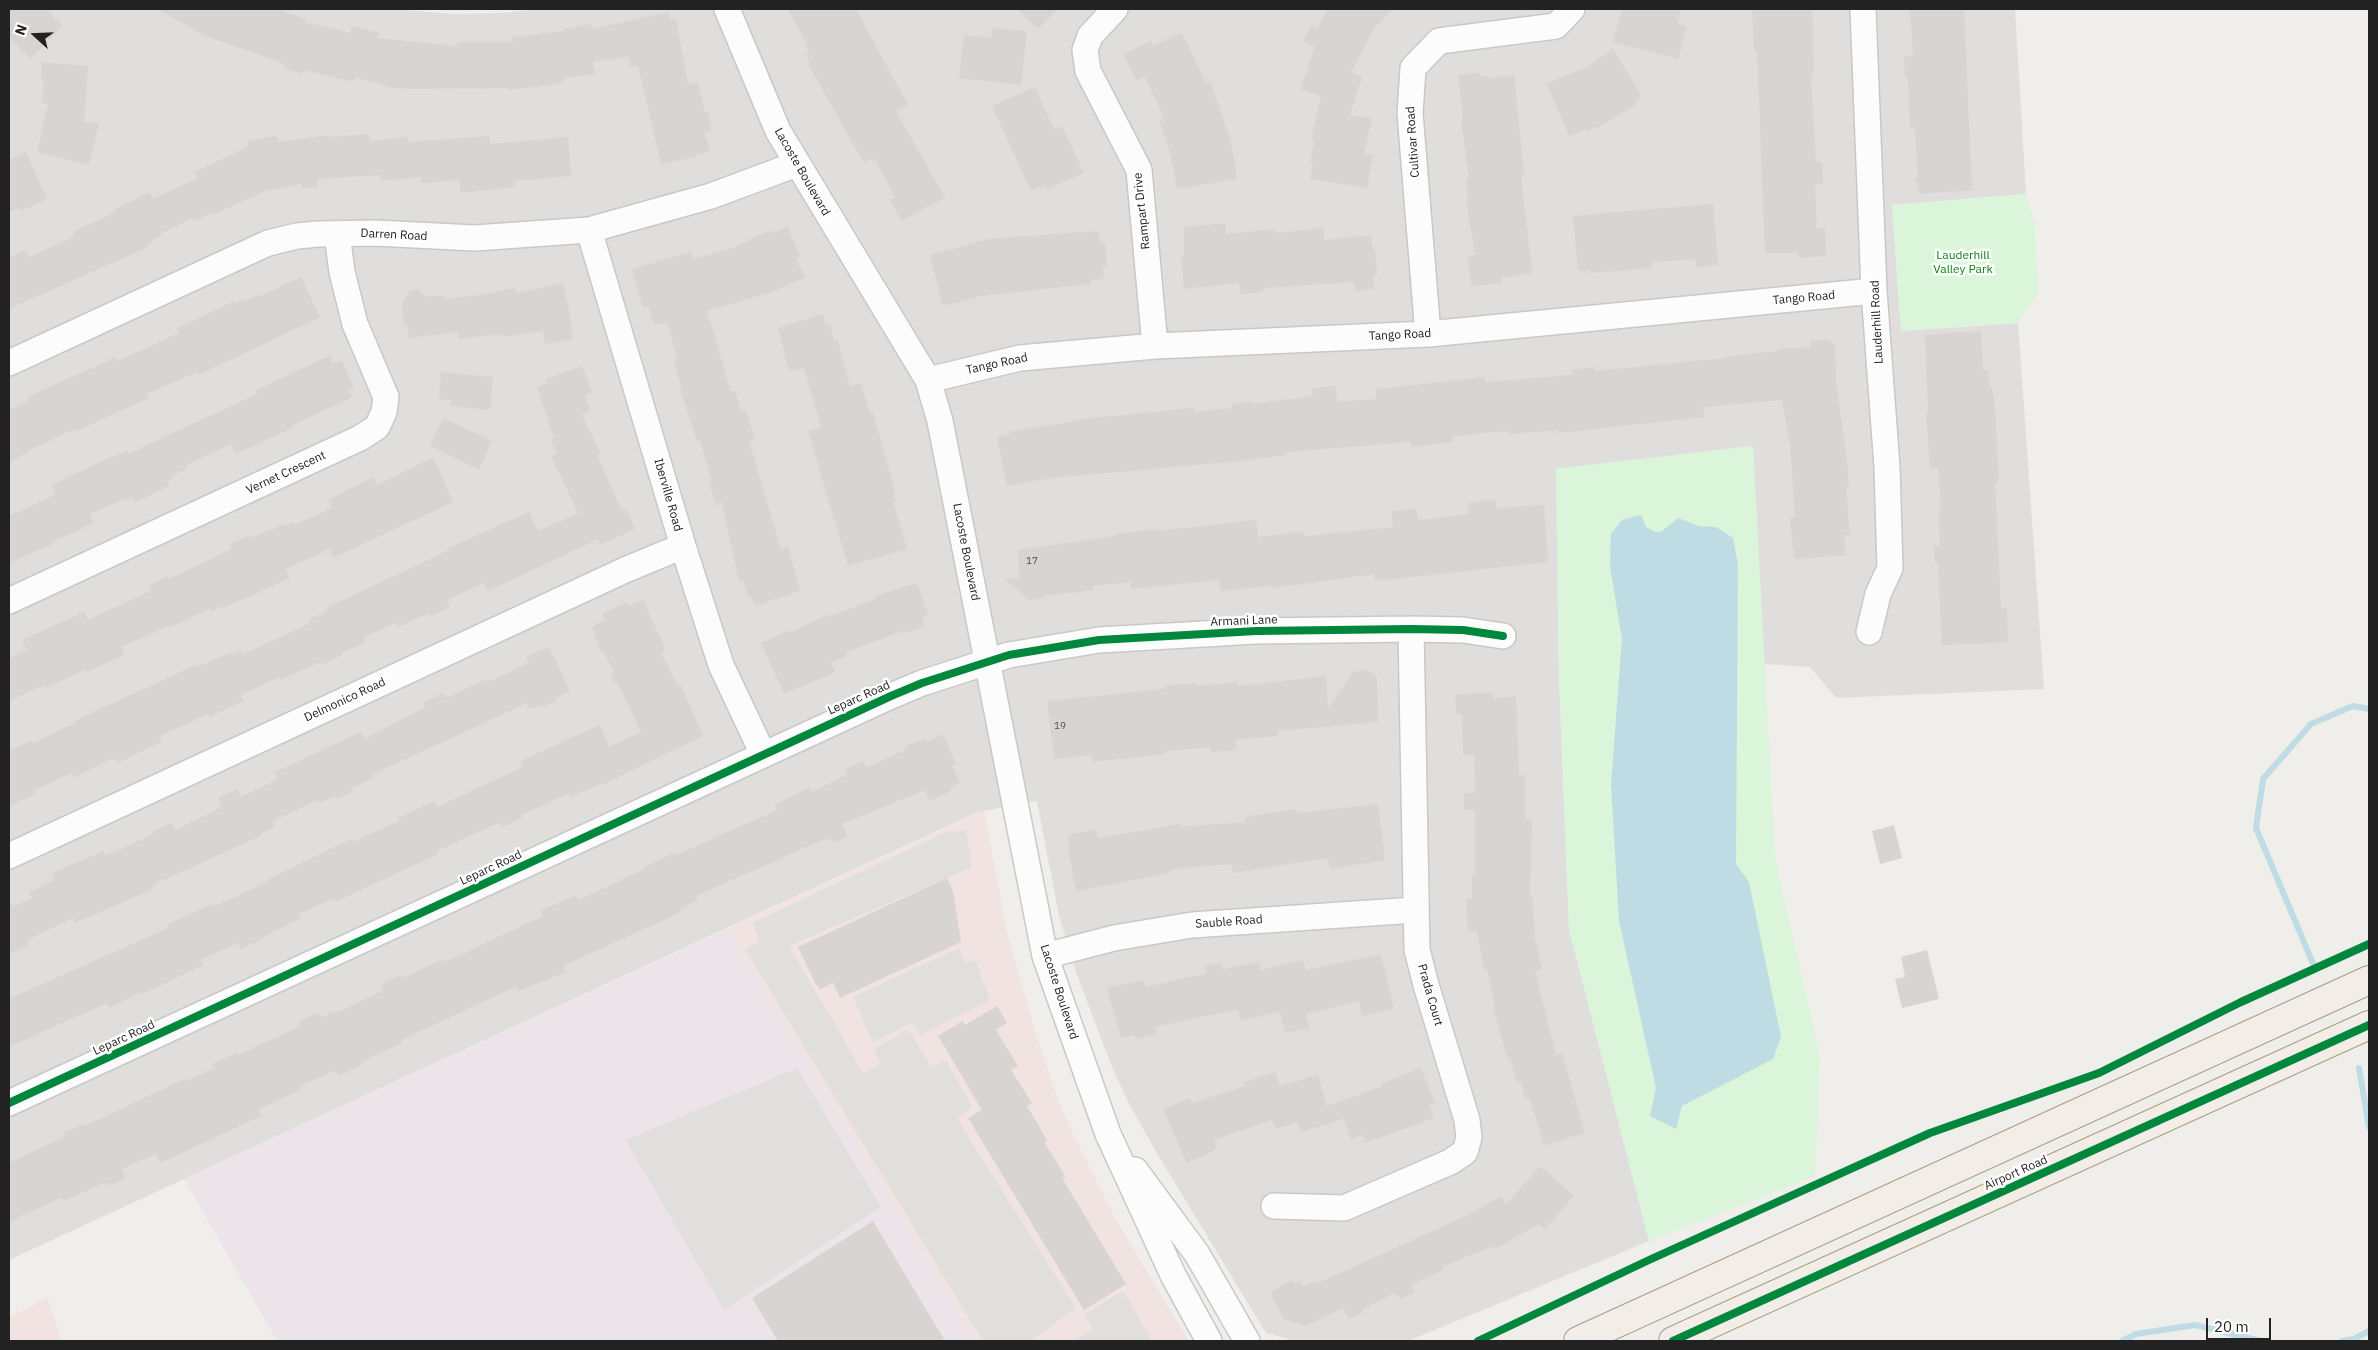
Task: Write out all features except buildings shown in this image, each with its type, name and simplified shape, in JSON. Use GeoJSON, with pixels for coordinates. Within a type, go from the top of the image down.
{"type":"FeatureCollection","features":[{"type":"Feature","properties":{"kind":"main road"},"geometry":{"type":"LineString","coordinates":[[1578,1341],[2369,980]]}},
{"type":"Feature","properties":{"kind":"main road","name":"Airport Road"},"geometry":{"type":"LineString","coordinates":[[1673,1341],[2369,1025]]}},
{"type":"Feature","properties":{"kind":"street","name":"Lacoste Boulevard"},"geometry":{"type":"LineString","coordinates":[[727,9],[778,131],[928,380],[940,421],[1045,956],[1108,1134],[1173,1275],[1209,1341]]}},
{"type":"Feature","properties":{"kind":"street","name":"Rampart Drive"},"geometry":{"type":"LineString","coordinates":[[1115,9],[1090,36],[1084,50],[1088,71],[1139,170],[1155,346]]}},
{"type":"Feature","properties":{"kind":"street","name":"Cultivar Road"},"geometry":{"type":"LineString","coordinates":[[1428,334],[1410,112],[1413,68],[1439,41],[1556,26],[1572,9]]}},
{"type":"Feature","properties":{"kind":"street","name":"Lauderhill Road"},"geometry":{"type":"LineString","coordinates":[[1863,9],[1874,291],[1887,468],[1890,568],[1878,594],[1869,632]]}},
{"type":"Feature","properties":{"kind":"street","name":"Darren Road"},"geometry":{"type":"LineString","coordinates":[[9,362],[268,243],[297,236],[337,234],[375,233],[475,238],[589,230],[711,196],[797,164]]}},
{"type":"Feature","properties":{"kind":"street","name":"Iberville Road"},"geometry":{"type":"LineString","coordinates":[[589,230],[683,546],[721,665],[763,754]]}},
{"type":"Feature","properties":{"kind":"street","name":"Vernet Crescent"},"geometry":{"type":"LineString","coordinates":[[9,601],[360,438],[377,427],[384,412],[386,397],[355,324],[342,272],[337,234]]}},
{"type":"Feature","properties":{"kind":"street","name":"Tango Road"},"geometry":{"type":"LineString","coordinates":[[928,380],[1020,358],[1155,346],[1428,334],[1874,291]]}},
{"type":"Feature","properties":{"kind":"street","name":"Delmonico Road"},"geometry":{"type":"LineString","coordinates":[[9,856],[625,570],[683,546]]}},
{"type":"Feature","properties":{"kind":"street","name":"Prada Court"},"geometry":{"type":"LineString","coordinates":[[1274,1206],[1344,1208],[1450,1162],[1465,1152],[1469,1137],[1467,1120],[1417,950],[1411,629]]}},
{"type":"Feature","properties":{"kind":"street","name":"Armani Lane"},"geometry":{"type":"LineString","coordinates":[[988,662],[1018,653],[1099,640],[1256,631],[1463,630],[1504,636]]}},
{"type":"Feature","properties":{"kind":"street","name":"Leparc Road"},"geometry":{"type":"LineString","coordinates":[[9,1103],[763,754],[922,683],[988,662]]}},
{"type":"Feature","properties":{"kind":"street","name":"Sauble Road"},"geometry":{"type":"LineString","coordinates":[[1045,956],[1114,938],[1192,924],[1415,910]]}},
{"type":"Feature","properties":{"kind":"street","name":"Lacoste Boulevard"},"geometry":{"type":"LineString","coordinates":[[1108,1134],[1197,1254],[1247,1341]]}},
{"type":"Feature","properties":{"kind":"shaded area"},"geometry":{"type":"Polygon","coordinates":[[[9,9],[395,9],[453,14],[500,13],[540,9],[2015,9],[2026,194],[1892,205],[1901,331],[2018,323],[2044,689],[1836,698],[1810,667],[1764,664],[1753,446],[1556,469],[1559,679],[1569,929],[1649,1241],[1408,1341],[1296,1341],[1266,1333],[1158,1155],[1129,1104],[1112,1067],[1077,975],[1059,916],[1037,801],[978,812],[9,1260],[9,9]]]}},
{"type":"Feature","properties":{"kind":"shaded area"},"geometry":{"type":"Polygon","coordinates":[[[984,810],[1007,931],[1034,1028],[1055,1091],[1071,1130],[1115,1218],[1189,1341],[976,1341],[727,929],[984,810]]]}},
{"type":"Feature","properties":{"kind":"shaded area"},"geometry":{"type":"Polygon","coordinates":[[[966,830],[972,867],[789,946],[863,1073],[879,1065],[880,1062],[874,1049],[908,1029],[932,1067],[946,1060],[972,1107],[957,1119],[1076,1308],[1030,1341],[983,1341],[745,949],[760,941],[752,923],[944,833],[966,830]]]}},
{"type":"Feature","properties":{"kind":"shaded area"},"geometry":{"type":"Polygon","coordinates":[[[727,929],[976,1341],[277,1341],[184,1179],[727,929]]]}},
{"type":"Feature","properties":{"kind":"shaded area"},"geometry":{"type":"Polygon","coordinates":[[[959,948],[965,963],[975,960],[990,1000],[920,1035],[914,1022],[873,1042],[853,997],[959,948]]]}},
{"type":"Feature","properties":{"kind":"shaded area"},"geometry":{"type":"Polygon","coordinates":[[[797,1068],[881,1207],[724,1310],[626,1140],[797,1068]]]}},
{"type":"Feature","properties":{"kind":"shaded area"},"geometry":{"type":"Polygon","coordinates":[[[1123,1291],[1151,1339],[1146,1341],[1072,1341],[1093,1329],[1085,1314],[1123,1291]]]}},
{"type":"Feature","properties":{"kind":"shaded area"},"geometry":{"type":"Polygon","coordinates":[[[47,1297],[62,1341],[9,1341],[9,1318],[47,1297]]]}},
{"type":"Feature","properties":{"kind":"green space","name":"Lauderhill Valley Park"},"geometry":{"type":"Polygon","coordinates":[[[2026,194],[2035,226],[2038,293],[2018,323],[1901,331],[1892,205],[2026,194]]]}},
{"type":"Feature","properties":{"kind":"green space"},"geometry":{"type":"Polygon","coordinates":[[[1753,446],[1775,858],[1820,1057],[1815,1176],[1649,1241],[1569,929],[1559,679],[1556,469],[1753,446]]]}},
{"type":"Feature","properties":{"kind":"water"},"geometry":{"type":"Polygon","coordinates":[[[1641,515],[1646,527],[1655,532],[1661,532],[1678,518],[1699,526],[1716,527],[1733,538],[1738,565],[1736,864],[1749,882],[1781,1037],[1773,1059],[1682,1106],[1676,1129],[1650,1116],[1656,1088],[1619,921],[1611,784],[1622,639],[1610,566],[1611,534],[1622,520],[1641,515]]]}},
{"type":"Feature","properties":{"kind":"waterway"},"geometry":{"type":"LineString","coordinates":[[2314,966],[2256,828],[2263,779],[2311,724],[2353,706],[2369,709]]}},
{"type":"Feature","properties":{"kind":"waterway"},"geometry":{"type":"LineString","coordinates":[[2359,1068],[2369,1127]]}},
{"type":"Feature","properties":{"kind":"waterway"},"geometry":{"type":"LineString","coordinates":[[2122,1341],[2136,1334],[2195,1325],[2261,1341]]}},
{"type":"Feature","properties":{"kind":"waterway"},"geometry":{"type":"LineString","coordinates":[[2342,1341],[2354,1339],[2369,1331]]}},
{"type":"Feature","properties":{"kind":"cycle path"},"geometry":{"type":"LineString","coordinates":[[9,1103],[891,696],[922,683],[1009,655],[1099,640],[1256,631],[1463,630],[1503,636]]}},
{"type":"Feature","properties":{"kind":"cycle path"},"geometry":{"type":"LineString","coordinates":[[1478,1341],[1649,1260],[1930,1133],[2099,1073],[2241,1002],[2369,944]]}},
{"type":"Feature","properties":{"kind":"cycle path"},"geometry":{"type":"LineString","coordinates":[[1673,1341],[2369,1025]]}}]}
